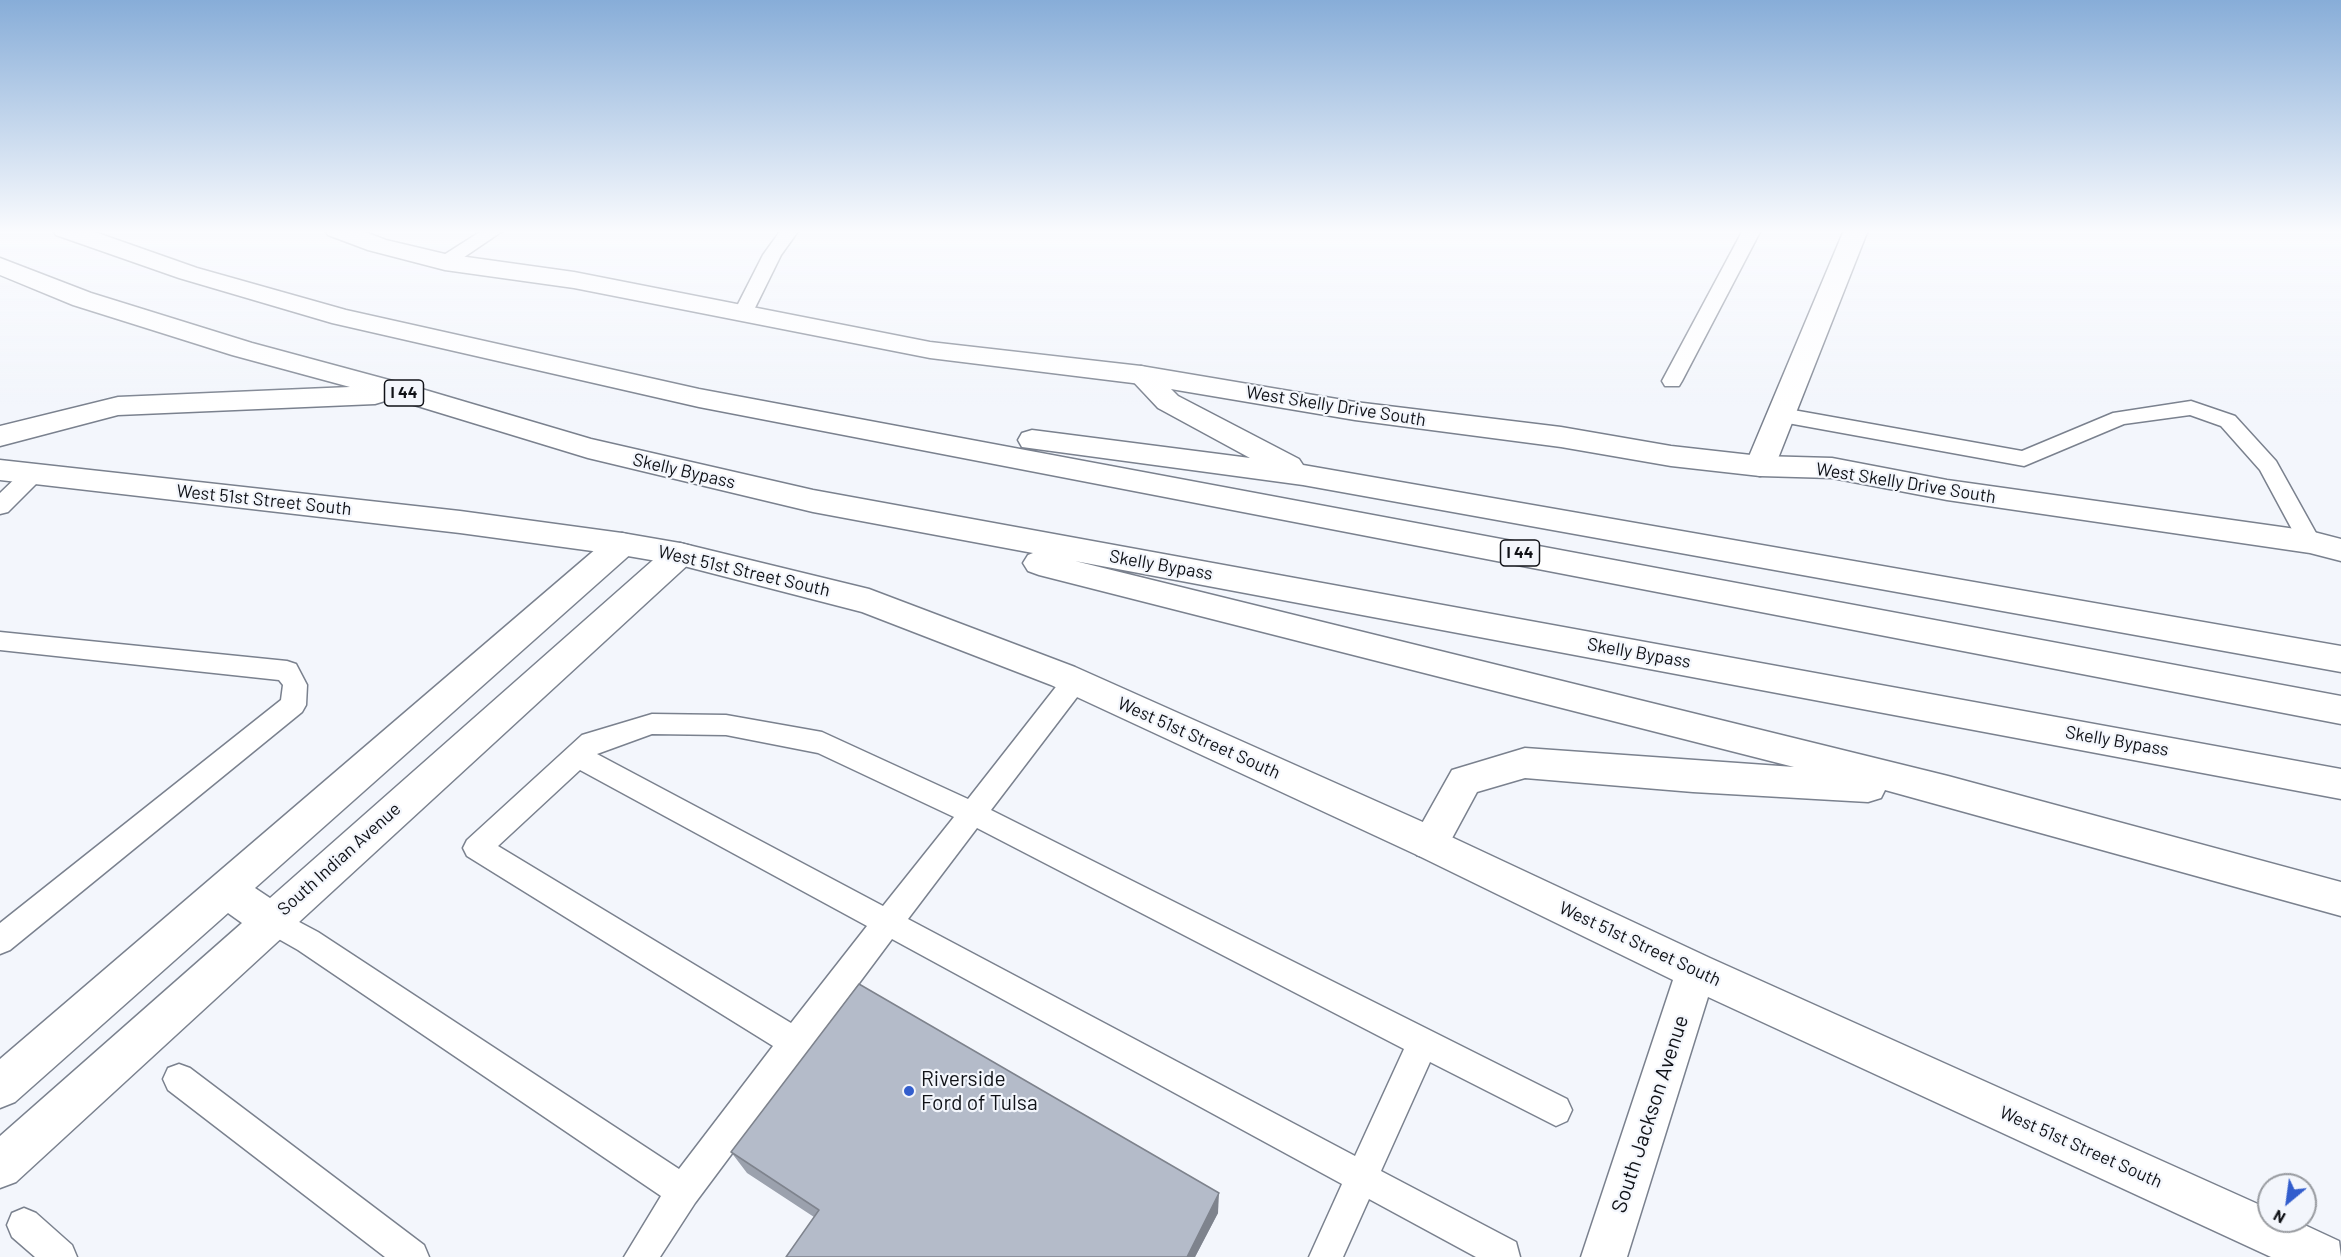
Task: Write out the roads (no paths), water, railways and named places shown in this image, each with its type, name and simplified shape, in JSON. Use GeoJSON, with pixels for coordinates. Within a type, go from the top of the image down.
{"type":"FeatureCollection","features":[{"type":"Feature","properties":{"kind":"main road","name":"Skelly Bypass"},"geometry":{"type":"LineString","coordinates":[[56,289],[82,299],[232,346],[405,393],[588,448],[813,501],[2341,784]]}},
{"type":"Feature","properties":{"kind":"main road","name":"I 44"},"geometry":{"type":"LineString","coordinates":[[242,289],[341,317],[699,399],[2341,710]]}},
{"type":"Feature","properties":{"kind":"main road","name":"West Skelly Drive South"},"geometry":{"type":"LineString","coordinates":[[620,289],[930,350],[1141,375],[1355,411],[1561,436],[1671,456],[1760,466],[1832,468],[1947,490],[2310,542],[2341,550]]}},
{"type":"Feature","properties":{"kind":"main road"},"geometry":{"type":"LineString","coordinates":[[1760,466],[1833,289]]}},
{"type":"Feature","properties":{"kind":"main road"},"geometry":{"type":"LineString","coordinates":[[1141,375],[1168,402],[1303,475]]}},
{"type":"Feature","properties":{"kind":"main road"},"geometry":{"type":"LineString","coordinates":[[0,436],[118,406],[405,393]]}},
{"type":"Feature","properties":{"kind":"main road"},"geometry":{"type":"LineString","coordinates":[[699,399],[1303,475],[2341,659]]}},
{"type":"Feature","properties":{"kind":"main road","name":"West 51st Street South"},"geometry":{"type":"LineString","coordinates":[[0,470],[460,522],[621,544],[680,554],[869,602],[1075,681],[1430,843],[2272,1245],[2323,1257]]}},
{"type":"Feature","properties":{"kind":"main road"},"geometry":{"type":"LineString","coordinates":[[813,501],[1148,592],[1948,791],[2341,899]]}},
{"type":"Feature","properties":{"kind":"main road"},"geometry":{"type":"LineString","coordinates":[[0,1087],[621,544]]}},
{"type":"Feature","properties":{"kind":"main road","name":"South Indian Avenue"},"geometry":{"type":"LineString","coordinates":[[0,1166],[680,554]]}},
{"type":"Feature","properties":{"kind":"main road"},"geometry":{"type":"LineString","coordinates":[[1430,843],[1465,781],[1525,763],[1693,777],[1948,791]]}},
{"type":"Feature","properties":{"kind":"main road"},"geometry":{"type":"LineString","coordinates":[[225,890],[271,920]]}},
{"type":"Feature","properties":{"kind":"main road","name":"South Jackson Avenue"},"geometry":{"type":"LineString","coordinates":[[1604,1257],[1696,971]]}},
{"type":"Feature","properties":{"kind":"lane"},"geometry":{"type":"LineString","coordinates":[[744,312],[755,289]]}},
{"type":"Feature","properties":{"kind":"lane"},"geometry":{"type":"LineString","coordinates":[[1672,381],[1721,289]]}},
{"type":"Feature","properties":{"kind":"lane"},"geometry":{"type":"LineString","coordinates":[[1782,415],[2024,459],[2120,418],[2191,408],[2228,421],[2261,459],[2310,542]]}},
{"type":"Feature","properties":{"kind":"lane"},"geometry":{"type":"LineString","coordinates":[[0,506],[33,474]]}},
{"type":"Feature","properties":{"kind":"lane"},"geometry":{"type":"LineString","coordinates":[[0,641],[287,671],[295,685],[293,705],[0,941]]}},
{"type":"Feature","properties":{"kind":"lane"},"geometry":{"type":"LineString","coordinates":[[641,1257],[683,1191],[795,1042],[1075,681]]}},
{"type":"Feature","properties":{"kind":"lane"},"geometry":{"type":"LineString","coordinates":[[795,1042],[477,848],[591,743],[652,724],[726,725],[822,743],[972,813],[1556,1110]]}},
{"type":"Feature","properties":{"kind":"lane"},"geometry":{"type":"LineString","coordinates":[[578,756],[1504,1254]]}},
{"type":"Feature","properties":{"kind":"lane"},"geometry":{"type":"LineString","coordinates":[[271,920],[308,941],[683,1191]]}},
{"type":"Feature","properties":{"kind":"lane"},"geometry":{"type":"LineString","coordinates":[[1326,1257],[1423,1042]]}},
{"type":"Feature","properties":{"kind":"lane"},"geometry":{"type":"LineString","coordinates":[[179,1079],[412,1257]]}},
{"type":"Feature","properties":{"kind":"lane"},"geometry":{"type":"LineString","coordinates":[[24,1225],[60,1257]]}},
{"type":"Feature","properties":{"kind":"place","name":"Riverside Ford of Tulsa"},"geometry":{"type":"Point","coordinates":[909,1091]}}]}
